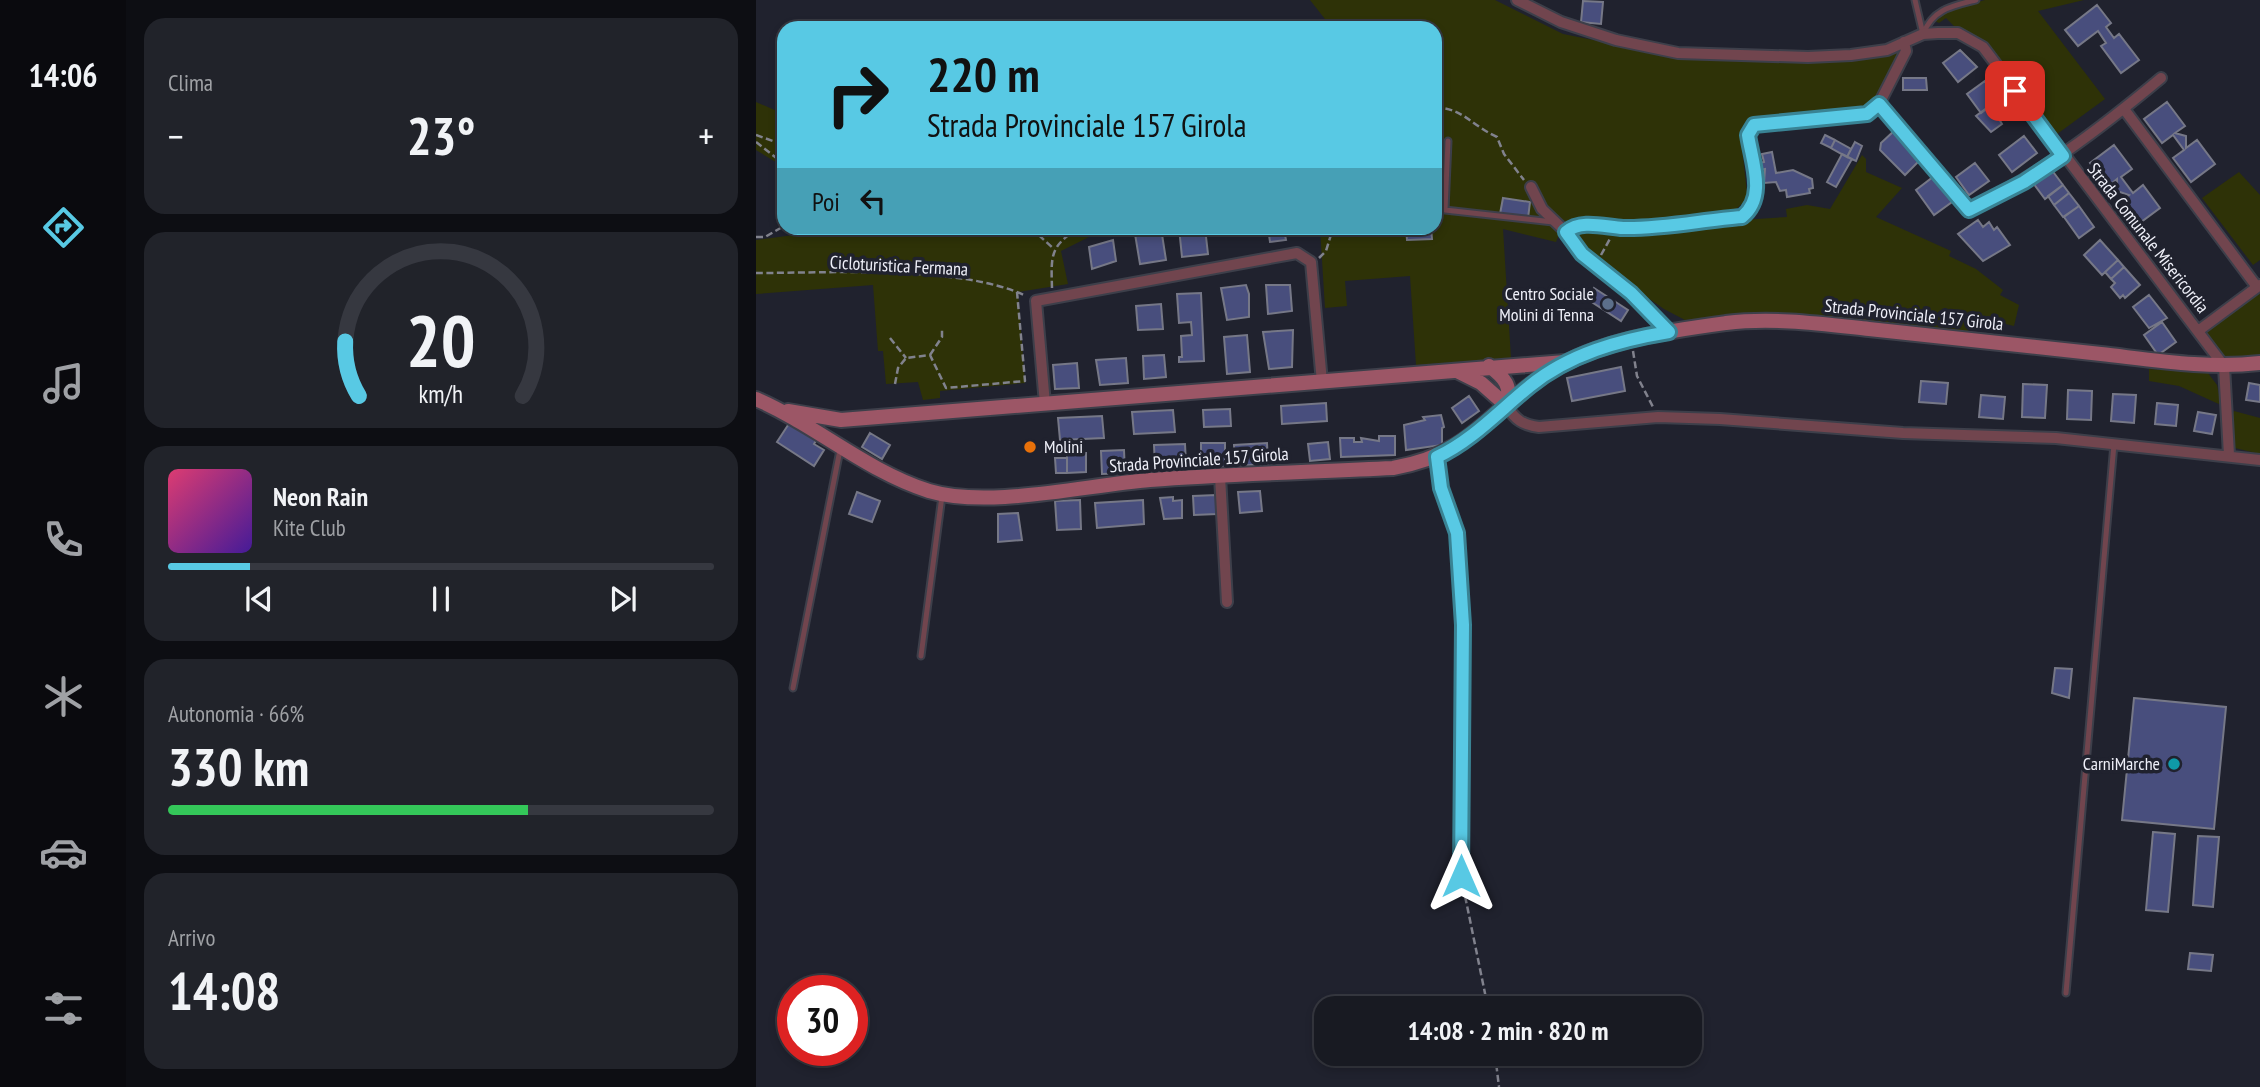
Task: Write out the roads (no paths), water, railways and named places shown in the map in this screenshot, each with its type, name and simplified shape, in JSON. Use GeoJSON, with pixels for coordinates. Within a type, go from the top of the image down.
{"type":"FeatureCollection","features":[{"type":"Feature","properties":{"kind":"main road","name":"Strada Provinciale 157 Girola"},"geometry":{"type":"LineString","coordinates":[[756,399],[898,479],[943,493],[981,497],[1220,476],[1393,468],[1437,457],[1477,432],[1530,386],[1567,362],[1631,341],[1730,323],[1790,322],[2224,366],[2260,363]]}},
{"type":"Feature","properties":{"kind":"main road","name":"Strada Provinciale 157 Girola"},"geometry":{"type":"LineString","coordinates":[[779,410],[841,420],[1459,372],[1489,366],[1567,362]]}},
{"type":"Feature","properties":{"kind":"main road"},"geometry":{"type":"LineString","coordinates":[[1459,372],[1481,383],[1507,406],[1510,393],[1508,384],[1489,366]]}},
{"type":"Feature","properties":{"kind":"main road"},"geometry":{"type":"LineString","coordinates":[[835,444],[829,430],[841,420]]}},
{"type":"Feature","properties":{"kind":"street","name":"Strada Comunale Misericordia"},"geometry":{"type":"LineString","coordinates":[[1517,0],[1544,15],[1616,40],[1678,53],[1808,57],[1887,50],[1923,34],[1958,33],[1983,47],[2224,366]]}},
{"type":"Feature","properties":{"kind":"street"},"geometry":{"type":"LineString","coordinates":[[1566,232],[1573,226],[1583,225],[1626,228],[1742,217],[1750,210],[1757,187],[1748,135],[1754,125],[1867,114],[1879,104],[1906,51],[1904,42]]}},
{"type":"Feature","properties":{"kind":"street"},"geometry":{"type":"LineString","coordinates":[[1879,104],[1969,210],[2024,182],[2063,156],[2161,78]]}},
{"type":"Feature","properties":{"kind":"street"},"geometry":{"type":"LineString","coordinates":[[2124,109],[2259,286],[2198,331]]}},
{"type":"Feature","properties":{"kind":"street"},"geometry":{"type":"LineString","coordinates":[[1531,187],[1553,222],[1566,232],[1570,241],[1599,269],[1631,293],[1669,332]]}},
{"type":"Feature","properties":{"kind":"street"},"geometry":{"type":"LineString","coordinates":[[1045,404],[1036,301],[1297,253],[1311,262],[1322,382]]}},
{"type":"Feature","properties":{"kind":"street"},"geometry":{"type":"LineString","coordinates":[[2224,366],[2229,455]]}},
{"type":"Feature","properties":{"kind":"street"},"geometry":{"type":"LineString","coordinates":[[1507,406],[1513,417],[1526,425],[1539,427],[1658,417],[2114,444],[2260,460]]}},
{"type":"Feature","properties":{"kind":"street"},"geometry":{"type":"LineString","coordinates":[[1437,457],[1441,488],[1457,533],[1463,625],[1461,876]]}},
{"type":"Feature","properties":{"kind":"street"},"geometry":{"type":"LineString","coordinates":[[1220,476],[1227,602]]}},
{"type":"Feature","properties":{"kind":"lane"},"geometry":{"type":"LineString","coordinates":[[1914,0],[1923,34]]}},
{"type":"Feature","properties":{"kind":"lane"},"geometry":{"type":"LineString","coordinates":[[1923,34],[1927,24],[1941,10],[1976,0]]}},
{"type":"Feature","properties":{"kind":"lane"},"geometry":{"type":"LineString","coordinates":[[1448,141],[1445,210],[1553,222]]}},
{"type":"Feature","properties":{"kind":"lane"},"geometry":{"type":"LineString","coordinates":[[793,688],[835,444]]}},
{"type":"Feature","properties":{"kind":"lane"},"geometry":{"type":"LineString","coordinates":[[2066,993],[2114,444]]}},
{"type":"Feature","properties":{"kind":"lane"},"geometry":{"type":"LineString","coordinates":[[921,656],[943,493]]}},
{"type":"Feature","properties":{"kind":"place","name":"Centro Sociale Molini di Tenna"},"geometry":{"type":"Point","coordinates":[1608,304]}},
{"type":"Feature","properties":{"kind":"place","name":"Molini"},"geometry":{"type":"Point","coordinates":[1030,447]}},
{"type":"Feature","properties":{"kind":"place","name":"CarniMarche"},"geometry":{"type":"Point","coordinates":[2174,764]}}]}
